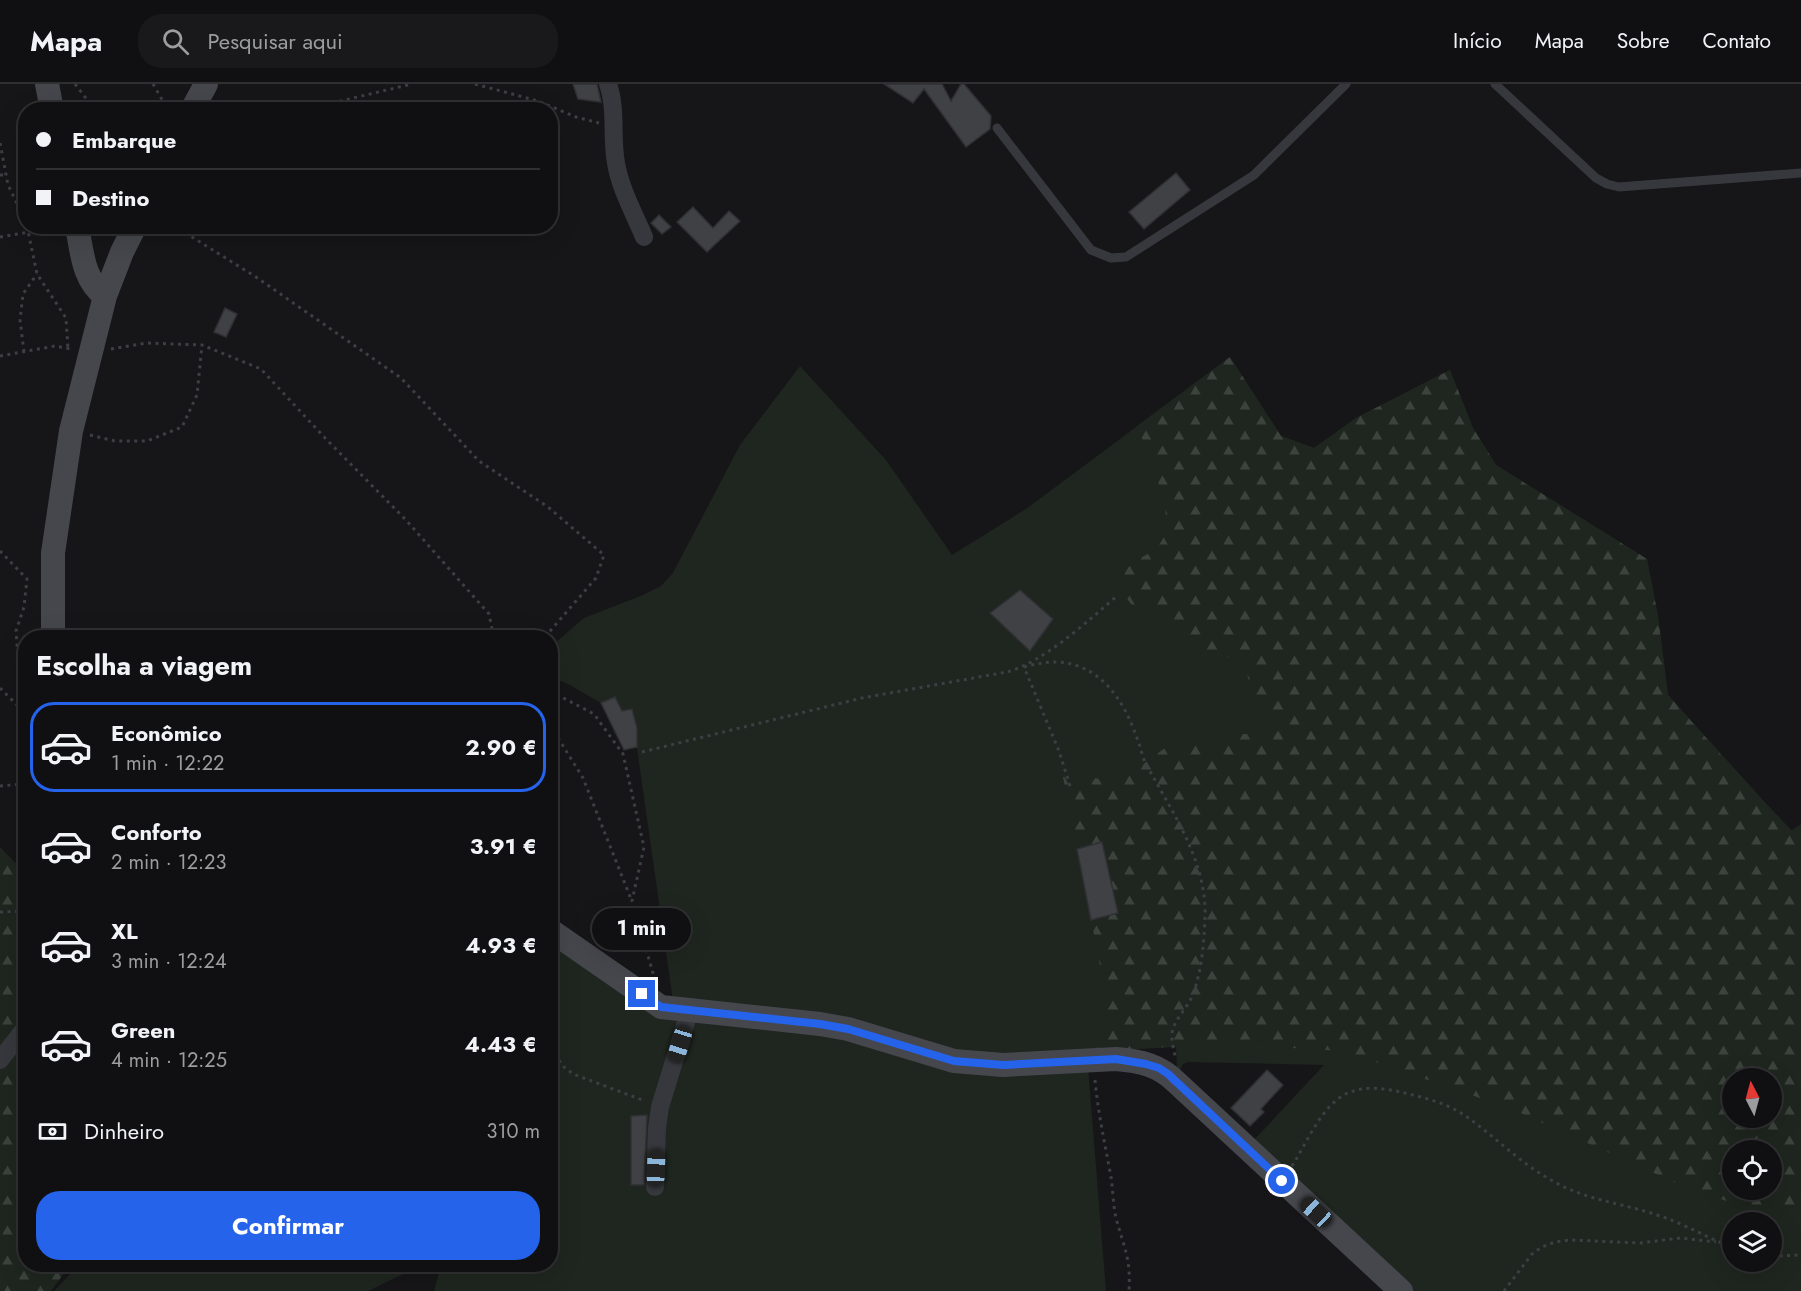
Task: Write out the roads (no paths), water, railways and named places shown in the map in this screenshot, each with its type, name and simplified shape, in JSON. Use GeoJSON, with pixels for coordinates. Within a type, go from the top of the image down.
{"type":"FeatureCollection","features":[{"type":"Feature","properties":{"kind":"street"},"geometry":{"type":"LineString","coordinates":[[47,84],[50,102]]}},
{"type":"Feature","properties":{"kind":"street"},"geometry":{"type":"LineString","coordinates":[[196,102],[206,84]]}},
{"type":"Feature","properties":{"kind":"street"},"geometry":{"type":"LineString","coordinates":[[609,84],[618,173],[644,237]]}},
{"type":"Feature","properties":{"kind":"street"},"geometry":{"type":"LineString","coordinates":[[79,234],[88,277],[105,296]]}},
{"type":"Feature","properties":{"kind":"street"},"geometry":{"type":"LineString","coordinates":[[53,630],[53,553],[80,351],[131,234]]}},
{"type":"Feature","properties":{"kind":"street"},"geometry":{"type":"LineString","coordinates":[[558,936],[661,1007],[838,1027],[954,1061],[1003,1065],[1116,1059],[1159,1068],[1401,1291]]}},
{"type":"Feature","properties":{"kind":"street"},"geometry":{"type":"LineString","coordinates":[[656,1187],[657,1128],[660,1107],[690,1010]]}},
{"type":"Feature","properties":{"kind":"street"},"geometry":{"type":"LineString","coordinates":[[0,1060],[18,1037]]}},
{"type":"Feature","properties":{"kind":"lane"},"geometry":{"type":"LineString","coordinates":[[997,128],[1091,250],[1111,258],[1126,257],[1254,175],[1346,84]]}},
{"type":"Feature","properties":{"kind":"lane"},"geometry":{"type":"LineString","coordinates":[[1495,84],[1596,178],[1607,184],[1619,187],[1801,172]]}}]}
